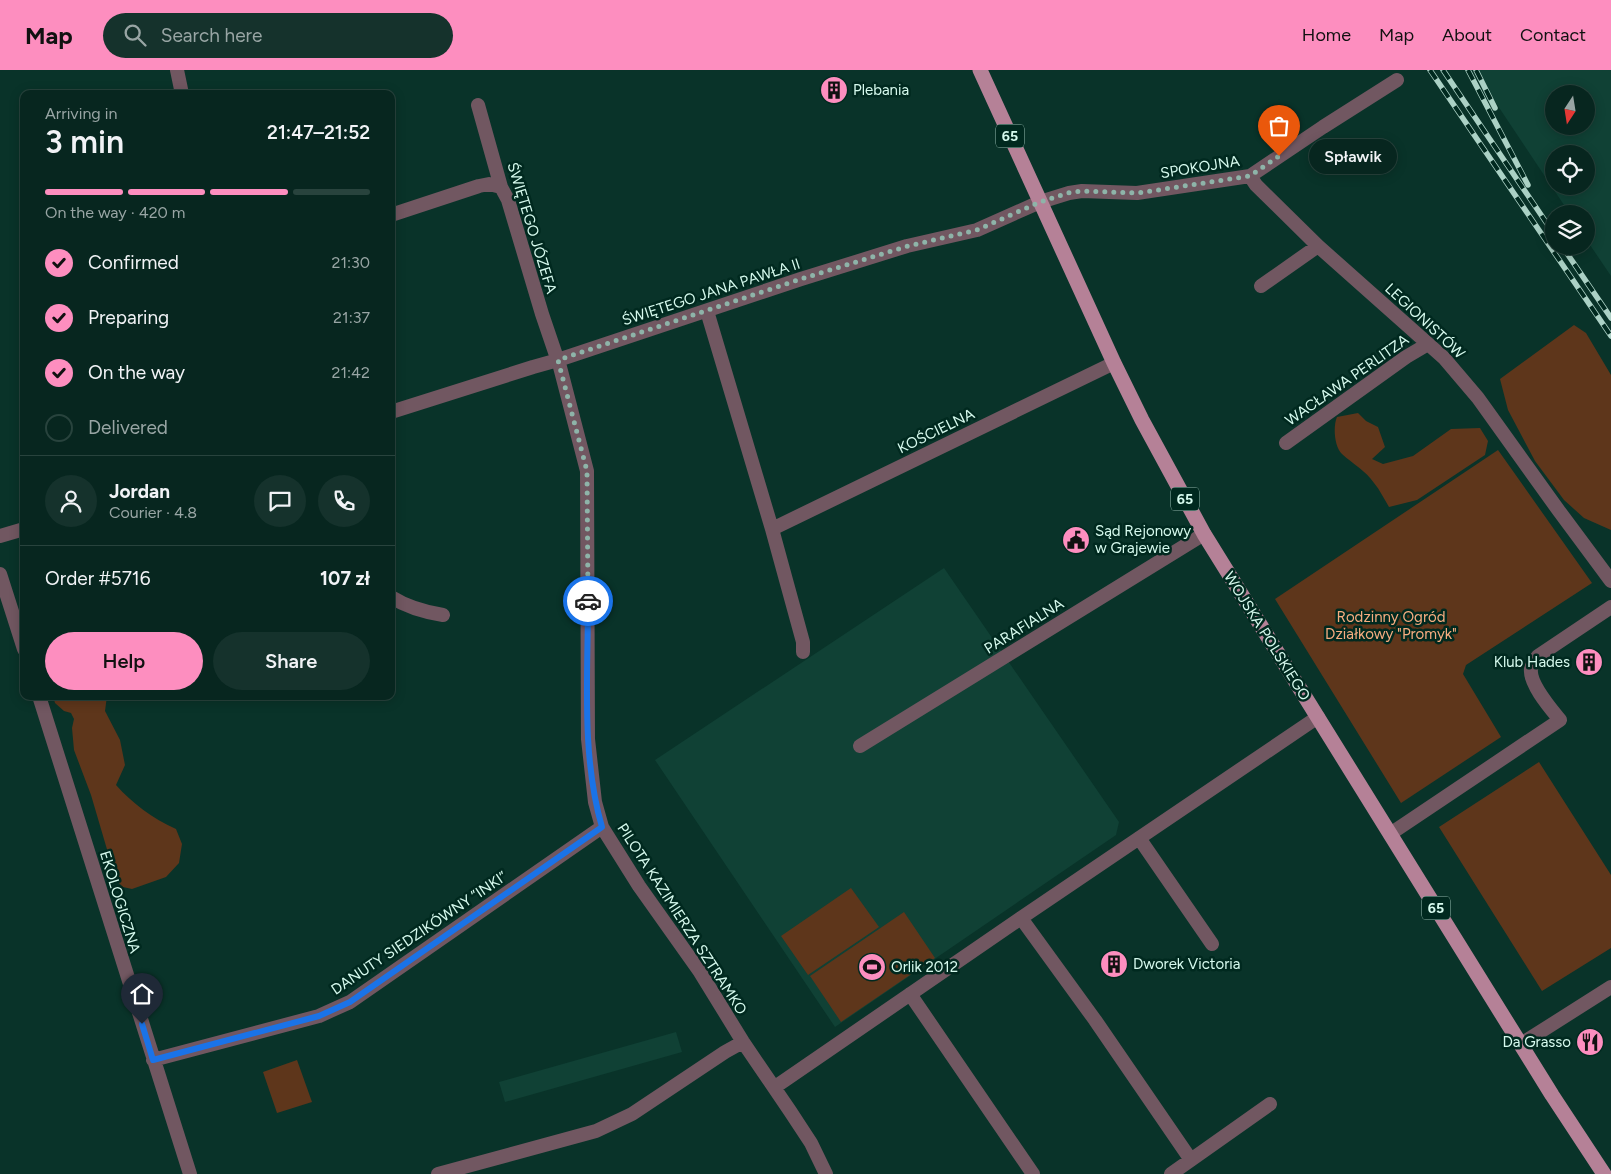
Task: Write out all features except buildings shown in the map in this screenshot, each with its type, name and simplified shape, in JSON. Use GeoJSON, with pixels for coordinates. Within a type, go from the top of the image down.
{"type":"FeatureCollection","features":[{"type":"Feature","properties":{"kind":"main road","name":"WOJSKA POLSKIEGO"},"geometry":{"type":"LineString","coordinates":[[980,70],[1114,363],[1204,534],[1604,1174]]}},
{"type":"Feature","properties":{"kind":"street"},"geometry":{"type":"LineString","coordinates":[[177,70],[181,90]]}},
{"type":"Feature","properties":{"kind":"street","name":"SPOKOJNA"},"geometry":{"type":"LineString","coordinates":[[1040,202],[1068,193],[1082,191],[1138,193],[1250,176],[1322,127],[1397,80]]}},
{"type":"Feature","properties":{"kind":"street","name":"ŚWIĘTEGO JÓZEFA"},"geometry":{"type":"LineString","coordinates":[[478,105],[502,187],[558,360]]}},
{"type":"Feature","properties":{"kind":"street","name":"LEGIONISTÓW"},"geometry":{"type":"LineString","coordinates":[[1250,176],[1256,185],[1318,246],[1444,358],[1478,398],[1611,581]]}},
{"type":"Feature","properties":{"kind":"street"},"geometry":{"type":"LineString","coordinates":[[395,214],[479,186],[489,184],[502,187]]}},
{"type":"Feature","properties":{"kind":"street","name":"ŚWIĘTEGO JANA PAWŁA II"},"geometry":{"type":"LineString","coordinates":[[395,411],[558,360],[796,280],[908,246],[977,230],[1040,202]]}},
{"type":"Feature","properties":{"kind":"street"},"geometry":{"type":"LineString","coordinates":[[1260,286],[1318,246]]}},
{"type":"Feature","properties":{"kind":"street"},"geometry":{"type":"LineString","coordinates":[[707,311],[772,529],[803,642],[803,652]]}},
{"type":"Feature","properties":{"kind":"street","name":"WACŁAWA PERLITZA"},"geometry":{"type":"LineString","coordinates":[[1286,443],[1406,357],[1428,344]]}},
{"type":"Feature","properties":{"kind":"street","name":"PILOTA KAZIMIERZA SZTRAMKO"},"geometry":{"type":"LineString","coordinates":[[558,360],[587,471],[588,739],[595,802],[602,827],[639,886],[700,972],[743,1042],[775,1087],[811,1143],[826,1174]]}},
{"type":"Feature","properties":{"kind":"street","name":"KOŚCIELNA"},"geometry":{"type":"LineString","coordinates":[[772,529],[1114,363]]}},
{"type":"Feature","properties":{"kind":"street"},"geometry":{"type":"LineString","coordinates":[[0,536],[20,530]]}},
{"type":"Feature","properties":{"kind":"street","name":"PARAFIALNA"},"geometry":{"type":"LineString","coordinates":[[860,746],[1204,534]]}},
{"type":"Feature","properties":{"kind":"street"},"geometry":{"type":"LineString","coordinates":[[0,574],[20,636]]}},
{"type":"Feature","properties":{"kind":"street"},"geometry":{"type":"LineString","coordinates":[[395,600],[410,607],[442,615]]}},
{"type":"Feature","properties":{"kind":"street"},"geometry":{"type":"LineString","coordinates":[[1390,834],[1560,720],[1534,685],[1531,668],[1538,656],[1611,607]]}},
{"type":"Feature","properties":{"kind":"street","name":"EKOLOGICZNA"},"geometry":{"type":"LineString","coordinates":[[39,700],[190,1174]]}},
{"type":"Feature","properties":{"kind":"street"},"geometry":{"type":"LineString","coordinates":[[775,1087],[1318,717]]}},
{"type":"Feature","properties":{"kind":"street","name":"DANUTY SIEDZIKÓWNY ”INKI”"},"geometry":{"type":"LineString","coordinates":[[153,1060],[319,1016],[350,1002],[602,827]]}},
{"type":"Feature","properties":{"kind":"street"},"geometry":{"type":"LineString","coordinates":[[1139,838],[1212,944]]}},
{"type":"Feature","properties":{"kind":"street"},"geometry":{"type":"LineString","coordinates":[[1021,918],[1095,1020],[1191,1160]]}},
{"type":"Feature","properties":{"kind":"street"},"geometry":{"type":"LineString","coordinates":[[1521,1044],[1611,986]]}},
{"type":"Feature","properties":{"kind":"street"},"geometry":{"type":"LineString","coordinates":[[910,994],[1033,1174]]}},
{"type":"Feature","properties":{"kind":"street"},"geometry":{"type":"LineString","coordinates":[[438,1174],[596,1130],[632,1114],[743,1042]]}},
{"type":"Feature","properties":{"kind":"street"},"geometry":{"type":"LineString","coordinates":[[1171,1174],[1270,1104]]}},
{"type":"Feature","properties":{"kind":"shaded area"},"geometry":{"type":"Polygon","coordinates":[[[1474,70],[1611,70],[1611,276],[1595,252],[1595,205],[1564,205],[1557,195],[1595,195],[1595,145],[1545,145],[1545,176],[1474,70]]]}},
{"type":"Feature","properties":{"kind":"shaded area"},"geometry":{"type":"Polygon","coordinates":[[[944,568],[1119,822],[1116,835],[835,1027],[655,760],[944,568]]]}},
{"type":"Feature","properties":{"kind":"shaded area"},"geometry":{"type":"Polygon","coordinates":[[[676,1032],[682,1052],[505,1102],[499,1082],[676,1032]]]}},
{"type":"Feature","properties":{"kind":"green space"},"geometry":{"type":"Polygon","coordinates":[[[1574,325],[1586,333],[1611,375],[1611,530],[1584,518],[1564,500],[1535,461],[1508,410],[1500,379],[1574,325]]]}},
{"type":"Feature","properties":{"kind":"green space"},"geometry":{"type":"Polygon","coordinates":[[[1358,413],[1366,421],[1378,427],[1385,447],[1372,459],[1383,464],[1413,456],[1451,429],[1480,428],[1488,441],[1485,455],[1417,500],[1389,507],[1371,479],[1342,454],[1337,446],[1335,431],[1337,417],[1358,413]]]}},
{"type":"Feature","properties":{"kind":"green space","name":"Rodzinny Ogród Działkowy \"Promyk\""},"geometry":{"type":"Polygon","coordinates":[[[1498,450],[1592,583],[1466,665],[1463,674],[1501,737],[1401,803],[1275,599],[1498,450]]]}},
{"type":"Feature","properties":{"kind":"green space"},"geometry":{"type":"Polygon","coordinates":[[[54,700],[106,700],[105,711],[120,740],[125,765],[116,785],[143,810],[176,829],[182,844],[179,863],[166,877],[132,889],[123,887],[116,880],[91,795],[74,750],[72,728],[74,719],[71,713],[64,711],[54,700]]]}},
{"type":"Feature","properties":{"kind":"green space"},"geometry":{"type":"Polygon","coordinates":[[[1539,762],[1611,875],[1611,948],[1542,991],[1439,827],[1539,762]]]}},
{"type":"Feature","properties":{"kind":"green space"},"geometry":{"type":"Polygon","coordinates":[[[851,888],[879,927],[808,975],[781,936],[851,888]]]}},
{"type":"Feature","properties":{"kind":"green space","name":"Orlik 2012"},"geometry":{"type":"Polygon","coordinates":[[[904,912],[935,958],[841,1022],[810,976],[904,912]]]}},
{"type":"Feature","properties":{"kind":"green space"},"geometry":{"type":"Polygon","coordinates":[[[297,1060],[312,1102],[277,1113],[263,1072],[297,1060]]]}},
{"type":"Feature","properties":{"kind":"railway"},"geometry":{"type":"LineString","coordinates":[[1430,70],[1611,336]]}},
{"type":"Feature","properties":{"kind":"railway"},"geometry":{"type":"LineString","coordinates":[[1443,70],[1545,221]]}},
{"type":"Feature","properties":{"kind":"railway"},"geometry":{"type":"LineString","coordinates":[[1468,70],[1528,185]]}},
{"type":"Feature","properties":{"kind":"railway"},"geometry":{"type":"LineString","coordinates":[[1476,70],[1495,108]]}},
{"type":"Feature","properties":{"kind":"railway"},"geometry":{"type":"LineString","coordinates":[[1568,255],[1611,318]]}},
{"type":"Feature","properties":{"kind":"way so far"},"geometry":{"type":"LineString","coordinates":[[588,601],[587,471],[558,360],[801,279],[908,246],[977,230],[1040,202],[1068,193],[1082,191],[1138,193],[1250,176],[1279,156]]}},
{"type":"Feature","properties":{"kind":"place","name":"Plebania"},"geometry":{"type":"Point","coordinates":[834,90]}},
{"type":"Feature","properties":{"kind":"place","name":"Spławik"},"geometry":{"type":"Point","coordinates":[1279,156]}},
{"type":"Feature","properties":{"kind":"place","name":"Sąd Rejonowy w Grajewie"},"geometry":{"type":"Point","coordinates":[1076,540]}},
{"type":"Feature","properties":{"kind":"place","name":"Klub Hades"},"geometry":{"type":"Point","coordinates":[1589,662]}},
{"type":"Feature","properties":{"kind":"place","name":"Dworek Victoria"},"geometry":{"type":"Point","coordinates":[1114,964]}},
{"type":"Feature","properties":{"kind":"place","name":"Orlik 2012"},"geometry":{"type":"Point","coordinates":[872,967]}},
{"type":"Feature","properties":{"kind":"place","name":"Da Grasso"},"geometry":{"type":"Point","coordinates":[1590,1042]}},
{"type":"Feature","properties":{"kind":"route"},"geometry":{"type":"LineString","coordinates":[[142,1024],[153,1060],[319,1016],[350,1002],[602,827],[595,802],[588,739],[588,601]]}}]}
